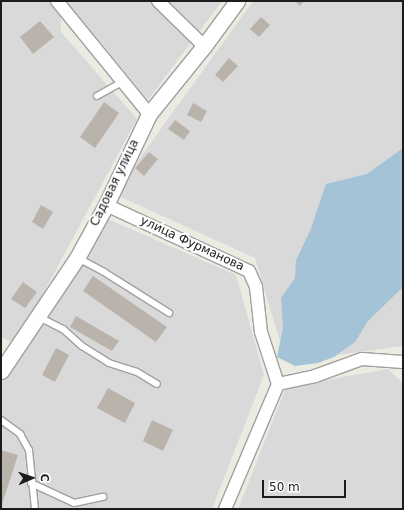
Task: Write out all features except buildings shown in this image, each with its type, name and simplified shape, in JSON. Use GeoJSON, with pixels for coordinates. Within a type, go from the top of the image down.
{"type":"FeatureCollection","features":[{"type":"Feature","properties":{"kind":"street"},"geometry":{"type":"LineString","coordinates":[[57,1],[149,114]]}},
{"type":"Feature","properties":{"kind":"street"},"geometry":{"type":"LineString","coordinates":[[158,1],[204,46]]}},
{"type":"Feature","properties":{"kind":"street","name":"Садовая улица"},"geometry":{"type":"LineString","coordinates":[[2,368],[77,258],[106,205],[149,114],[204,46],[237,1]]}},
{"type":"Feature","properties":{"kind":"street","name":"улица Фурманова"},"geometry":{"type":"LineString","coordinates":[[106,205],[249,271],[256,287],[261,332],[278,384]]}},
{"type":"Feature","properties":{"kind":"street"},"geometry":{"type":"LineString","coordinates":[[225,509],[278,384],[315,376],[362,359],[403,362]]}},
{"type":"Feature","properties":{"kind":"lane"},"geometry":{"type":"LineString","coordinates":[[97,96],[122,82]]}},
{"type":"Feature","properties":{"kind":"lane"},"geometry":{"type":"LineString","coordinates":[[77,258],[104,272],[168,313]]}},
{"type":"Feature","properties":{"kind":"lane"},"geometry":{"type":"LineString","coordinates":[[38,317],[63,329],[82,346],[109,363],[137,372],[156,384]]}},
{"type":"Feature","properties":{"kind":"lane"},"geometry":{"type":"LineString","coordinates":[[1,420],[20,434],[29,450],[31,483],[35,509]]}},
{"type":"Feature","properties":{"kind":"lane"},"geometry":{"type":"LineString","coordinates":[[31,483],[74,503],[103,497]]}},
{"type":"Feature","properties":{"kind":"shaded area"},"geometry":{"type":"Polygon","coordinates":[[[1,1],[222,1],[148,100],[78,15],[61,17],[61,32],[137,119],[16,344],[1,337],[1,1]]]}},
{"type":"Feature","properties":{"kind":"shaded area"},"geometry":{"type":"Polygon","coordinates":[[[253,1],[403,1],[403,346],[286,362],[255,258],[114,194],[253,1]]]}},
{"type":"Feature","properties":{"kind":"shaded area"},"geometry":{"type":"Polygon","coordinates":[[[101,216],[236,275],[264,375],[212,509],[1,509],[1,382],[101,216]]]}},
{"type":"Feature","properties":{"kind":"shaded area"},"geometry":{"type":"Polygon","coordinates":[[[388,369],[403,383],[403,509],[238,509],[286,387],[388,369]]]}},
{"type":"Feature","properties":{"kind":"water"},"geometry":{"type":"Polygon","coordinates":[[[403,148],[403,287],[368,321],[355,342],[334,357],[318,363],[295,366],[277,357],[283,327],[281,298],[295,278],[296,260],[310,231],[326,184],[367,174],[403,148]]]}}]}
